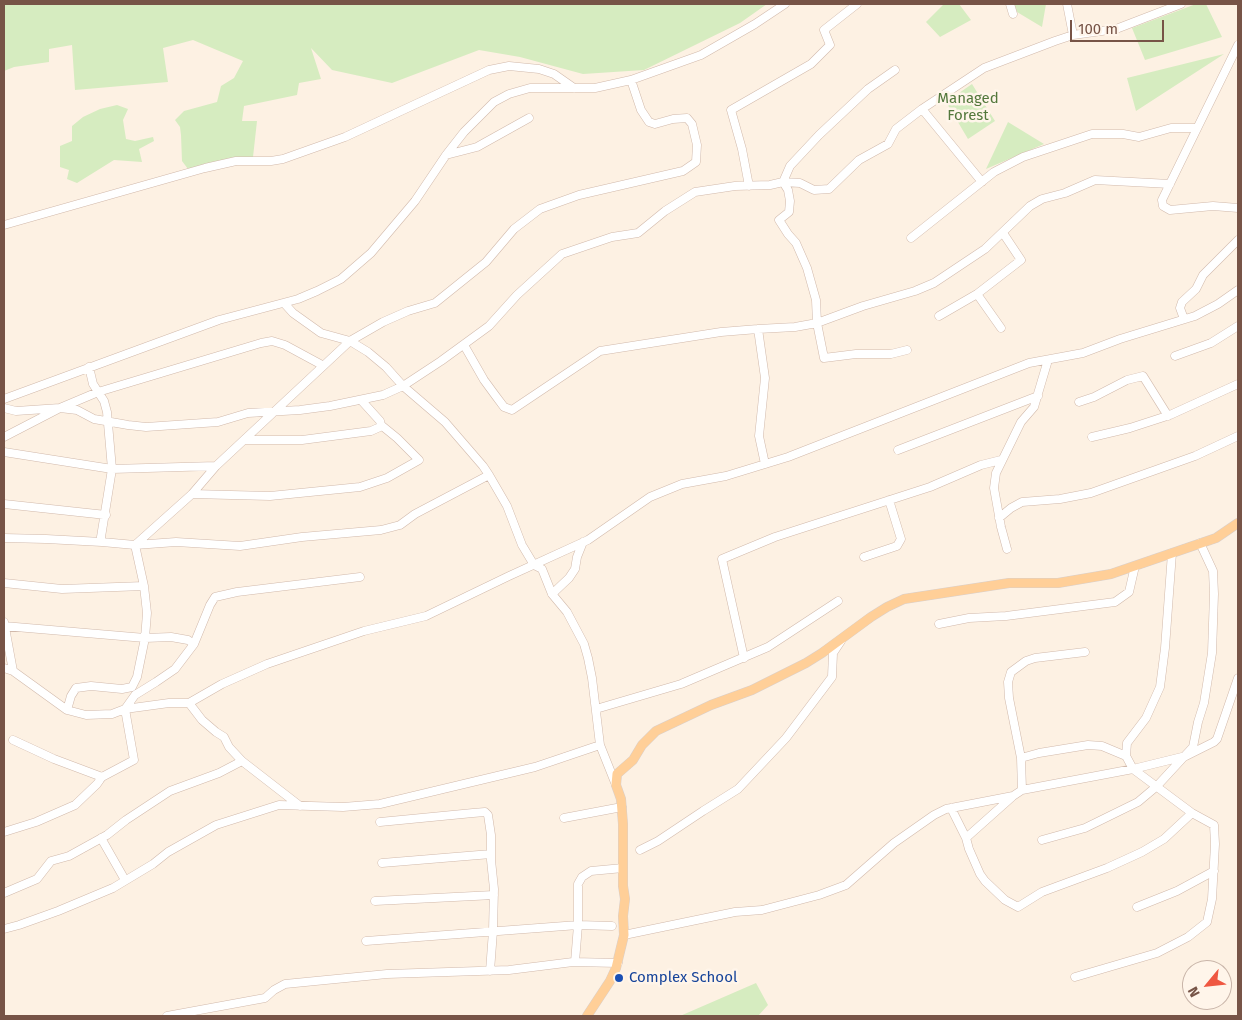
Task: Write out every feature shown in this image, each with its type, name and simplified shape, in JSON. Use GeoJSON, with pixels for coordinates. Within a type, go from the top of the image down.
{"type":"FeatureCollection","features":[{"type":"Feature","properties":{"kind":"main road"},"geometry":{"type":"LineString","coordinates":[[587,1016],[610,981],[618,963],[624,935],[623,916],[626,899],[623,886],[622,807],[616,785],[617,774],[633,760],[642,746],[656,731],[711,704],[752,690],[806,663],[887,607],[904,599],[1009,583],[1058,582],[1112,574],[1216,538],[1238,523]]}},
{"type":"Feature","properties":{"kind":"street"},"geometry":{"type":"LineString","coordinates":[[4,399],[219,320],[298,299],[341,279],[371,253],[415,200],[446,155],[477,117],[494,102],[530,88],[595,88],[631,80],[701,55],[755,24],[785,4]]}},
{"type":"Feature","properties":{"kind":"street"},"geometry":{"type":"LineString","coordinates":[[750,186],[742,149],[730,110],[811,64],[830,45],[824,30],[857,4]]}},
{"type":"Feature","properties":{"kind":"street"},"geometry":{"type":"LineString","coordinates":[[1010,4],[1013,14]]}},
{"type":"Feature","properties":{"kind":"street"},"geometry":{"type":"LineString","coordinates":[[1067,4],[1073,35]]}},
{"type":"Feature","properties":{"kind":"street"},"geometry":{"type":"LineString","coordinates":[[4,408],[16,411],[60,408],[77,410],[94,419],[128,426],[159,426],[218,422],[248,413],[330,406],[383,395],[403,386],[489,326],[516,295],[562,254],[612,237],[638,233],[665,210],[695,192],[770,185],[782,182],[800,183],[814,190],[829,189],[859,160],[888,144],[896,129],[922,109],[984,68],[1073,35],[1116,29],[1181,4]]}},
{"type":"Feature","properties":{"kind":"street"},"geometry":{"type":"LineString","coordinates":[[1238,45],[1162,200],[1165,209],[1176,210],[1213,206],[1238,208]]}},
{"type":"Feature","properties":{"kind":"street"},"geometry":{"type":"LineString","coordinates":[[4,225],[212,166],[241,160],[271,161],[282,159],[345,137],[489,70],[508,66],[539,69],[554,74],[574,88]]}},
{"type":"Feature","properties":{"kind":"street"},"geometry":{"type":"LineString","coordinates":[[782,182],[790,166],[820,135],[868,89],[895,70]]}},
{"type":"Feature","properties":{"kind":"street"},"geometry":{"type":"LineString","coordinates":[[135,545],[192,494],[216,466],[350,341],[383,322],[408,311],[435,303],[486,262],[514,229],[540,209],[579,195],[683,171],[696,162],[697,145],[692,124],[687,118],[673,119],[655,124],[649,122],[641,110],[631,80]]}},
{"type":"Feature","properties":{"kind":"street"},"geometry":{"type":"LineString","coordinates":[[922,109],[982,182]]}},
{"type":"Feature","properties":{"kind":"street"},"geometry":{"type":"LineString","coordinates":[[446,155],[477,147],[529,118]]}},
{"type":"Feature","properties":{"kind":"street"},"geometry":{"type":"LineString","coordinates":[[911,238],[994,172],[1023,157],[1092,134],[1123,134],[1138,137],[1171,128],[1197,128]]}},
{"type":"Feature","properties":{"kind":"street"},"geometry":{"type":"LineString","coordinates":[[464,345],[495,395],[504,407],[512,410],[600,351],[720,332],[795,327],[817,323],[863,306],[934,284],[985,248],[1030,206],[1095,180],[1170,184]]}},
{"type":"Feature","properties":{"kind":"street"},"geometry":{"type":"LineString","coordinates":[[782,182],[788,190],[790,200],[789,212],[779,220],[796,243],[808,268],[816,300],[817,323],[824,358],[856,354],[891,354],[907,350]]}},
{"type":"Feature","properties":{"kind":"street"},"geometry":{"type":"LineString","coordinates":[[939,316],[977,294],[1021,260],[1003,232]]}},
{"type":"Feature","properties":{"kind":"street"},"geometry":{"type":"LineString","coordinates":[[1184,319],[1180,308],[1182,302],[1196,288],[1202,275],[1238,240]]}},
{"type":"Feature","properties":{"kind":"street"},"geometry":{"type":"LineString","coordinates":[[4,668],[13,671],[67,710],[86,715],[112,714],[125,709],[169,703],[189,703],[222,684],[267,664],[364,631],[426,616],[588,540],[650,497],[682,484],[726,476],[765,464],[851,434],[1029,363],[1083,353],[1195,316],[1218,304],[1238,290]]}},
{"type":"Feature","properties":{"kind":"street"},"geometry":{"type":"LineString","coordinates":[[977,294],[1001,328]]}},
{"type":"Feature","properties":{"kind":"street"},"geometry":{"type":"LineString","coordinates":[[284,303],[293,314],[321,334],[350,341],[386,366],[403,386],[445,422],[483,466],[507,506],[522,546],[534,564],[542,569],[552,594],[567,612],[584,644],[588,658],[600,745],[616,785]]}},
{"type":"Feature","properties":{"kind":"street"},"geometry":{"type":"LineString","coordinates":[[1176,356],[1211,343],[1238,326]]}},
{"type":"Feature","properties":{"kind":"street"},"geometry":{"type":"LineString","coordinates":[[758,329],[765,378],[759,436],[765,464]]}},
{"type":"Feature","properties":{"kind":"street"},"geometry":{"type":"LineString","coordinates":[[4,437],[60,408],[98,392],[272,341],[285,345],[322,366]]}},
{"type":"Feature","properties":{"kind":"street"},"geometry":{"type":"LineString","coordinates":[[1007,549],[994,488],[996,473],[1021,422],[1034,407],[1048,360]]}},
{"type":"Feature","properties":{"kind":"street"},"geometry":{"type":"LineString","coordinates":[[89,367],[93,384],[104,401],[107,412],[112,469],[101,538],[102,542]]}},
{"type":"Feature","properties":{"kind":"street"},"geometry":{"type":"LineString","coordinates":[[1079,402],[1094,397],[1127,380],[1143,376],[1168,416]]}},
{"type":"Feature","properties":{"kind":"street"},"geometry":{"type":"LineString","coordinates":[[1092,436],[1130,428],[1168,416],[1238,384]]}},
{"type":"Feature","properties":{"kind":"street"},"geometry":{"type":"LineString","coordinates":[[898,450],[1038,396]]}},
{"type":"Feature","properties":{"kind":"street"},"geometry":{"type":"LineString","coordinates":[[192,494],[270,496],[360,487],[387,478],[419,460],[398,438],[381,425],[380,421],[361,400]]}},
{"type":"Feature","properties":{"kind":"street"},"geometry":{"type":"LineString","coordinates":[[244,440],[302,440],[371,431],[380,428],[381,425]]}},
{"type":"Feature","properties":{"kind":"street"},"geometry":{"type":"LineString","coordinates":[[999,518],[1022,502],[1060,499],[1091,493],[1195,456],[1238,436]]}},
{"type":"Feature","properties":{"kind":"street"},"geometry":{"type":"LineString","coordinates":[[4,452],[112,469],[216,466]]}},
{"type":"Feature","properties":{"kind":"street"},"geometry":{"type":"LineString","coordinates":[[744,658],[722,559],[775,537],[930,487],[981,465],[1001,460]]}},
{"type":"Feature","properties":{"kind":"street"},"geometry":{"type":"LineString","coordinates":[[4,538],[135,545],[176,542],[240,546],[302,537],[381,530],[400,524],[415,514],[489,475]]}},
{"type":"Feature","properties":{"kind":"street"},"geometry":{"type":"LineString","coordinates":[[864,557],[897,546],[901,539],[889,500]]}},
{"type":"Feature","properties":{"kind":"street"},"geometry":{"type":"LineString","coordinates":[[4,504],[106,515]]}},
{"type":"Feature","properties":{"kind":"street"},"geometry":{"type":"LineString","coordinates":[[552,594],[569,578],[575,569],[583,542]]}},
{"type":"Feature","properties":{"kind":"street"},"geometry":{"type":"LineString","coordinates":[[1042,840],[1084,828],[1138,802],[1157,786],[1193,747],[1204,703],[1212,653],[1213,571],[1200,543]]}},
{"type":"Feature","properties":{"kind":"street"},"geometry":{"type":"LineString","coordinates":[[67,710],[71,696],[76,688],[91,686],[122,689],[132,686],[137,677],[145,638],[146,613],[144,586],[135,545]]}},
{"type":"Feature","properties":{"kind":"street"},"geometry":{"type":"LineString","coordinates":[[1075,977],[1157,953],[1188,937],[1207,922],[1212,899],[1214,825],[1192,813],[1132,769],[1126,756],[1127,743],[1146,718],[1160,687],[1165,648],[1172,553]]}},
{"type":"Feature","properties":{"kind":"street"},"geometry":{"type":"LineString","coordinates":[[939,624],[969,618],[1006,616],[1115,602],[1129,592],[1135,566]]}},
{"type":"Feature","properties":{"kind":"street"},"geometry":{"type":"LineString","coordinates":[[4,832],[36,822],[75,804],[102,777],[134,760],[125,709],[135,695],[174,669],[194,644],[215,597],[237,592],[360,578]]}},
{"type":"Feature","properties":{"kind":"street"},"geometry":{"type":"LineString","coordinates":[[4,582],[62,589],[144,586]]}},
{"type":"Feature","properties":{"kind":"street"},"geometry":{"type":"LineString","coordinates":[[596,709],[681,684],[744,658],[768,647],[838,601]]}},
{"type":"Feature","properties":{"kind":"street"},"geometry":{"type":"LineString","coordinates":[[13,671],[4,625],[145,638],[171,637],[188,640],[194,644]]}},
{"type":"Feature","properties":{"kind":"street"},"geometry":{"type":"LineString","coordinates":[[640,850],[658,841],[738,789],[786,738],[832,677],[833,653],[843,636]]}},
{"type":"Feature","properties":{"kind":"street"},"geometry":{"type":"LineString","coordinates":[[1022,790],[1021,758],[1009,698],[1008,682],[1011,672],[1026,661],[1035,658],[1085,652]]}},
{"type":"Feature","properties":{"kind":"street"},"geometry":{"type":"LineString","coordinates":[[966,838],[1022,790],[1132,769],[1186,756],[1214,742],[1238,678]]}},
{"type":"Feature","properties":{"kind":"street"},"geometry":{"type":"LineString","coordinates":[[189,703],[202,720],[224,737],[229,747],[242,761],[300,806]]}},
{"type":"Feature","properties":{"kind":"street"},"geometry":{"type":"LineString","coordinates":[[13,740],[54,759],[102,777]]}},
{"type":"Feature","properties":{"kind":"street"},"geometry":{"type":"LineString","coordinates":[[4,929],[58,911],[113,888],[153,864],[168,852],[216,825],[279,805],[343,807],[380,804],[534,767],[600,745]]}},
{"type":"Feature","properties":{"kind":"street"},"geometry":{"type":"LineString","coordinates":[[1021,758],[1088,745],[1102,746],[1126,756]]}},
{"type":"Feature","properties":{"kind":"street"},"geometry":{"type":"LineString","coordinates":[[4,893],[37,879],[51,861],[69,856],[101,838],[148,804],[170,791],[219,773],[242,761]]}},
{"type":"Feature","properties":{"kind":"street"},"geometry":{"type":"LineString","coordinates":[[624,935],[735,912],[762,910],[819,895],[846,885],[894,843],[934,815],[951,808],[1013,796]]}},
{"type":"Feature","properties":{"kind":"street"},"geometry":{"type":"LineString","coordinates":[[564,818],[622,807]]}},
{"type":"Feature","properties":{"kind":"street"},"geometry":{"type":"LineString","coordinates":[[951,808],[966,838],[980,874],[1005,900],[1018,907],[1042,892],[1107,868],[1142,852],[1164,839],[1192,813]]}},
{"type":"Feature","properties":{"kind":"street"},"geometry":{"type":"LineString","coordinates":[[380,822],[485,812],[488,815],[490,820],[494,895],[490,971]]}},
{"type":"Feature","properties":{"kind":"street"},"geometry":{"type":"LineString","coordinates":[[101,838],[125,880]]}},
{"type":"Feature","properties":{"kind":"street"},"geometry":{"type":"LineString","coordinates":[[382,863],[491,854]]}},
{"type":"Feature","properties":{"kind":"street"},"geometry":{"type":"LineString","coordinates":[[575,962],[578,925],[578,884],[582,877],[591,871],[623,868]]}},
{"type":"Feature","properties":{"kind":"street"},"geometry":{"type":"LineString","coordinates":[[1137,907],[1177,891],[1214,871]]}},
{"type":"Feature","properties":{"kind":"street"},"geometry":{"type":"LineString","coordinates":[[376,901],[494,895]]}},
{"type":"Feature","properties":{"kind":"street"},"geometry":{"type":"LineString","coordinates":[[366,941],[578,925],[612,926]]}},
{"type":"Feature","properties":{"kind":"street"},"geometry":{"type":"LineString","coordinates":[[167,1016],[265,998],[285,984],[387,974],[509,970],[575,962],[618,963]]}},
{"type":"Feature","properties":{"kind":"green space"},"geometry":{"type":"Polygon","coordinates":[[[4,4],[767,4],[740,23],[644,70],[583,74],[520,57],[479,50],[392,83],[332,70],[311,48],[321,79],[299,83],[297,95],[244,106],[242,121],[257,121],[253,157],[241,157],[188,169],[182,161],[180,127],[175,120],[184,111],[217,102],[221,86],[234,78],[243,61],[193,40],[163,48],[168,82],[75,90],[72,45],[49,49],[49,62],[14,67],[4,71],[4,4]]]}},
{"type":"Feature","properties":{"kind":"green space"},"geometry":{"type":"Polygon","coordinates":[[[944,4],[959,4],[971,20],[940,37],[926,22],[944,4]]]}},
{"type":"Feature","properties":{"kind":"green space"},"geometry":{"type":"Polygon","coordinates":[[[1014,4],[1046,4],[1042,27],[1017,12],[1014,4]]]}},
{"type":"Feature","properties":{"kind":"green space"},"geometry":{"type":"Polygon","coordinates":[[[1196,4],[1206,4],[1222,37],[1145,60],[1132,28],[1196,4]]]}},
{"type":"Feature","properties":{"kind":"green space"},"geometry":{"type":"Polygon","coordinates":[[[1224,54],[1136,111],[1127,78],[1224,54]]]}},
{"type":"Feature","properties":{"kind":"green space","name":"Managed Forest"},"geometry":{"type":"Polygon","coordinates":[[[972,84],[995,121],[968,139],[946,102],[972,84]]]}},
{"type":"Feature","properties":{"kind":"green space"},"geometry":{"type":"Polygon","coordinates":[[[117,105],[128,109],[123,120],[126,139],[135,141],[153,137],[154,141],[139,149],[142,162],[114,160],[77,183],[67,179],[69,170],[60,167],[60,146],[72,141],[72,126],[83,117],[100,109],[117,105]]]}},
{"type":"Feature","properties":{"kind":"green space"},"geometry":{"type":"Polygon","coordinates":[[[1008,122],[1044,144],[986,169],[1008,122]]]}},
{"type":"Feature","properties":{"kind":"green space"},"geometry":{"type":"Polygon","coordinates":[[[756,983],[768,1005],[758,1016],[680,1016],[756,983]]]}},
{"type":"Feature","properties":{"kind":"place","name":"Complex School"},"geometry":{"type":"Point","coordinates":[619,978]}}]}
